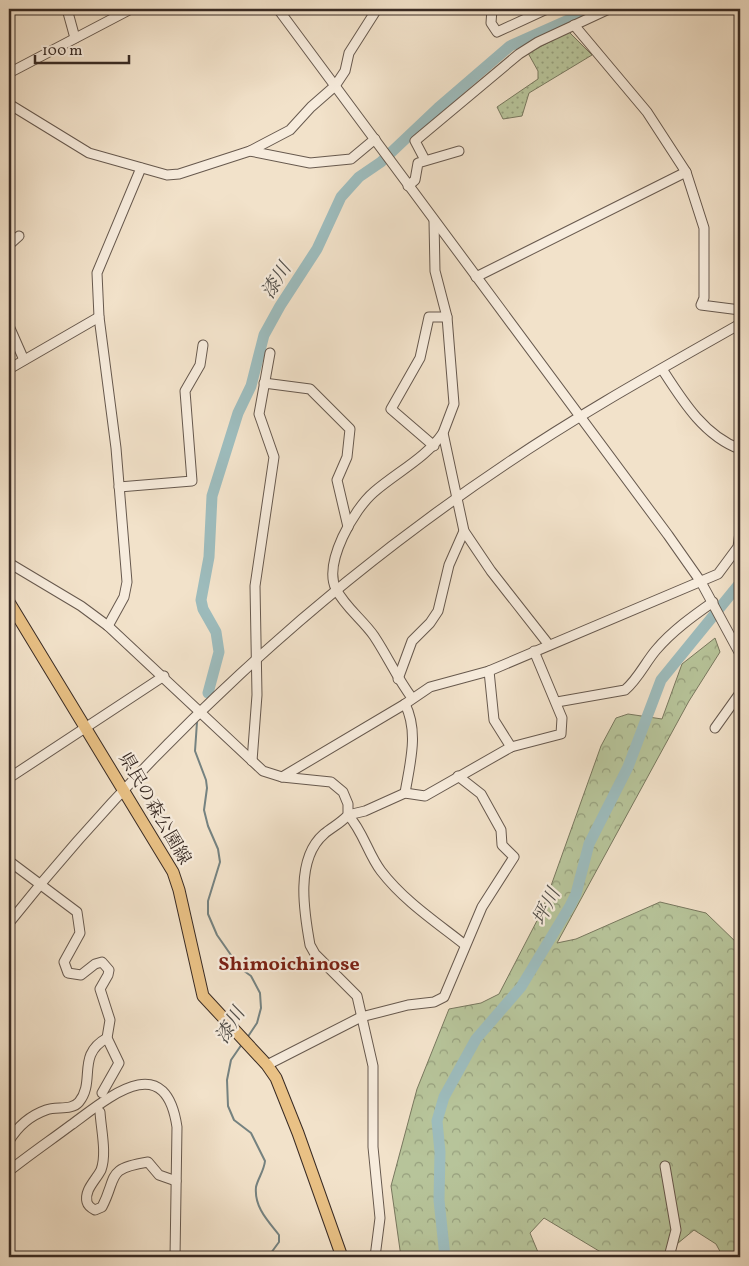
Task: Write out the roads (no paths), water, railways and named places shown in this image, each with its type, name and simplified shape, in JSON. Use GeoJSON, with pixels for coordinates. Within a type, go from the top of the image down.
{"type":"FeatureCollection","features":[{"type":"Feature","properties":{"kind":"main road","name":"県民の森公園線"},"geometry":{"type":"LineString","coordinates":[[9,602],[173,872],[179,890],[203,996],[264,1062],[276,1078],[298,1133],[342,1257]]}},
{"type":"Feature","properties":{"kind":"street"},"geometry":{"type":"LineString","coordinates":[[67,9],[75,38]]}},
{"type":"Feature","properties":{"kind":"street"},"geometry":{"type":"LineString","coordinates":[[9,73],[131,9]]}},
{"type":"Feature","properties":{"kind":"street"},"geometry":{"type":"LineString","coordinates":[[278,9],[476,278],[582,417],[701,582],[740,654]]}},
{"type":"Feature","properties":{"kind":"street"},"geometry":{"type":"LineString","coordinates":[[9,104],[89,153],[167,175],[179,174],[250,151],[290,130],[335,86],[345,70],[350,53],[377,9]]}},
{"type":"Feature","properties":{"kind":"street"},"geometry":{"type":"LineString","coordinates":[[492,9],[491,23],[497,32],[547,9]]}},
{"type":"Feature","properties":{"kind":"street"},"geometry":{"type":"LineString","coordinates":[[425,160],[415,141],[519,54],[609,9]]}},
{"type":"Feature","properties":{"kind":"street"},"geometry":{"type":"LineString","coordinates":[[574,25],[647,112],[686,172],[704,228],[704,298],[701,305],[740,310]]}},
{"type":"Feature","properties":{"kind":"street"},"geometry":{"type":"LineString","coordinates":[[250,151],[310,163],[323,163],[351,159],[375,139]]}},
{"type":"Feature","properties":{"kind":"street"},"geometry":{"type":"LineString","coordinates":[[408,186],[415,180],[418,163],[459,151]]}},
{"type":"Feature","properties":{"kind":"street"},"geometry":{"type":"LineString","coordinates":[[108,626],[124,597],[127,582],[116,448],[100,317],[97,273],[99,263],[131,196],[141,168]]}},
{"type":"Feature","properties":{"kind":"street"},"geometry":{"type":"LineString","coordinates":[[476,278],[686,172]]}},
{"type":"Feature","properties":{"kind":"street"},"geometry":{"type":"LineString","coordinates":[[405,793],[414,744],[409,701],[374,636],[337,590],[332,578],[340,540],[348,527],[373,493],[434,446],[443,433],[454,404],[447,317],[435,271],[434,221]]}},
{"type":"Feature","properties":{"kind":"street"},"geometry":{"type":"LineString","coordinates":[[9,244],[19,236]]}},
{"type":"Feature","properties":{"kind":"street"},"geometry":{"type":"LineString","coordinates":[[9,369],[100,317]]}},
{"type":"Feature","properties":{"kind":"street"},"geometry":{"type":"LineString","coordinates":[[434,446],[391,409],[420,358],[429,317],[447,317]]}},
{"type":"Feature","properties":{"kind":"street"},"geometry":{"type":"LineString","coordinates":[[9,924],[41,883],[124,789],[257,660],[337,590],[456,499],[506,464],[740,324]]}},
{"type":"Feature","properties":{"kind":"street"},"geometry":{"type":"LineString","coordinates":[[9,326],[24,360]]}},
{"type":"Feature","properties":{"kind":"street"},"geometry":{"type":"LineString","coordinates":[[119,487],[192,481],[185,391],[200,365],[203,345]]}},
{"type":"Feature","properties":{"kind":"street"},"geometry":{"type":"LineString","coordinates":[[252,761],[257,695],[255,586],[274,457],[259,414],[270,353]]}},
{"type":"Feature","properties":{"kind":"street"},"geometry":{"type":"LineString","coordinates":[[662,369],[686,407],[725,444],[740,450]]}},
{"type":"Feature","properties":{"kind":"street"},"geometry":{"type":"LineString","coordinates":[[264,382],[310,389],[350,429],[347,457],[337,480],[348,527]]}},
{"type":"Feature","properties":{"kind":"street"},"geometry":{"type":"LineString","coordinates":[[443,433],[464,531],[496,578],[549,645]]}},
{"type":"Feature","properties":{"kind":"street"},"geometry":{"type":"LineString","coordinates":[[398,679],[412,642],[430,623],[438,611],[449,565],[464,531]]}},
{"type":"Feature","properties":{"kind":"street"},"geometry":{"type":"LineString","coordinates":[[282,777],[430,687],[489,671],[718,574],[738,547],[740,532]]}},
{"type":"Feature","properties":{"kind":"street"},"geometry":{"type":"LineString","coordinates":[[9,563],[81,606],[108,626],[164,676],[262,771],[282,777],[331,782],[343,792],[348,815],[355,823],[380,871],[410,902],[465,945]]}},
{"type":"Feature","properties":{"kind":"street"},"geometry":{"type":"LineString","coordinates":[[557,702],[625,690],[632,684],[656,650],[686,621],[714,606]]}},
{"type":"Feature","properties":{"kind":"street"},"geometry":{"type":"LineString","coordinates":[[375,1257],[380,1218],[373,1147],[373,1066],[357,996],[315,954],[310,945],[303,874],[310,852],[324,834],[335,828],[348,815],[365,812],[405,793],[425,796],[511,747],[561,734],[562,718],[557,702],[534,651]]}},
{"type":"Feature","properties":{"kind":"street"},"geometry":{"type":"LineString","coordinates":[[489,671],[494,720],[511,747]]}},
{"type":"Feature","properties":{"kind":"street"},"geometry":{"type":"LineString","coordinates":[[9,778],[164,676]]}},
{"type":"Feature","properties":{"kind":"street"},"geometry":{"type":"LineString","coordinates":[[715,728],[740,692]]}},
{"type":"Feature","properties":{"kind":"street"},"geometry":{"type":"LineString","coordinates":[[264,1062],[361,1017],[408,1005],[434,1002],[444,997],[465,945],[490,892],[514,857],[502,845],[501,830],[481,794],[458,776]]}},
{"type":"Feature","properties":{"kind":"street"},"geometry":{"type":"LineString","coordinates":[[9,861],[73,907],[79,916],[80,933],[64,962],[66,970],[72,975],[81,975],[95,964],[102,962],[109,970],[100,988],[109,1012],[107,1038],[119,1063],[102,1092]]}},
{"type":"Feature","properties":{"kind":"street"},"geometry":{"type":"LineString","coordinates":[[9,1141],[19,1125],[27,1119],[47,1110],[72,1107],[77,1104],[83,1096],[92,1049],[97,1043],[107,1038]]}},
{"type":"Feature","properties":{"kind":"street"},"geometry":{"type":"LineString","coordinates":[[9,1171],[114,1094],[142,1084],[156,1088],[172,1106],[177,1127],[175,1257]]}},
{"type":"Feature","properties":{"kind":"street"},"geometry":{"type":"LineString","coordinates":[[100,1112],[103,1152],[102,1168],[88,1191],[86,1201],[89,1207],[95,1210],[102,1207],[113,1177],[128,1165],[148,1162],[159,1175],[176,1181]]}},
{"type":"Feature","properties":{"kind":"street"},"geometry":{"type":"LineString","coordinates":[[665,1166],[676,1230],[669,1257]]}},
{"type":"Feature","properties":{"kind":"waterway","name":"漆川"},"geometry":{"type":"LineString","coordinates":[[208,693],[219,652],[216,632],[203,609],[201,600],[209,557],[212,496],[238,413],[251,386],[264,335],[280,306],[317,249],[341,197],[359,177],[381,162],[438,108],[510,46],[593,9]]}},
{"type":"Feature","properties":{"kind":"waterway","name":"坪川"},"geometry":{"type":"LineString","coordinates":[[445,1257],[439,1200],[440,1152],[437,1121],[444,1097],[476,1039],[521,987],[570,906],[576,894],[589,844],[628,767],[661,680],[740,583]]}},
{"type":"Feature","properties":{"kind":"waterway","name":"漆川"},"geometry":{"type":"LineString","coordinates":[[197,722],[195,751],[206,780],[207,788],[204,810],[208,826],[218,849],[220,862],[208,901],[208,914],[217,935],[240,968],[251,976],[260,993],[261,1008],[257,1023],[247,1038]]}},
{"type":"Feature","properties":{"kind":"waterway","name":"漆川"},"geometry":{"type":"LineString","coordinates":[[242,1044],[231,1060],[227,1080],[228,1106],[234,1120],[251,1133],[265,1161],[256,1187],[257,1201],[266,1219],[279,1235],[279,1242],[268,1257]]}},
{"type":"Feature","properties":{"kind":"district","name":"Shimoichinose"},"geometry":{"type":"Point","coordinates":[289,965]}}]}
